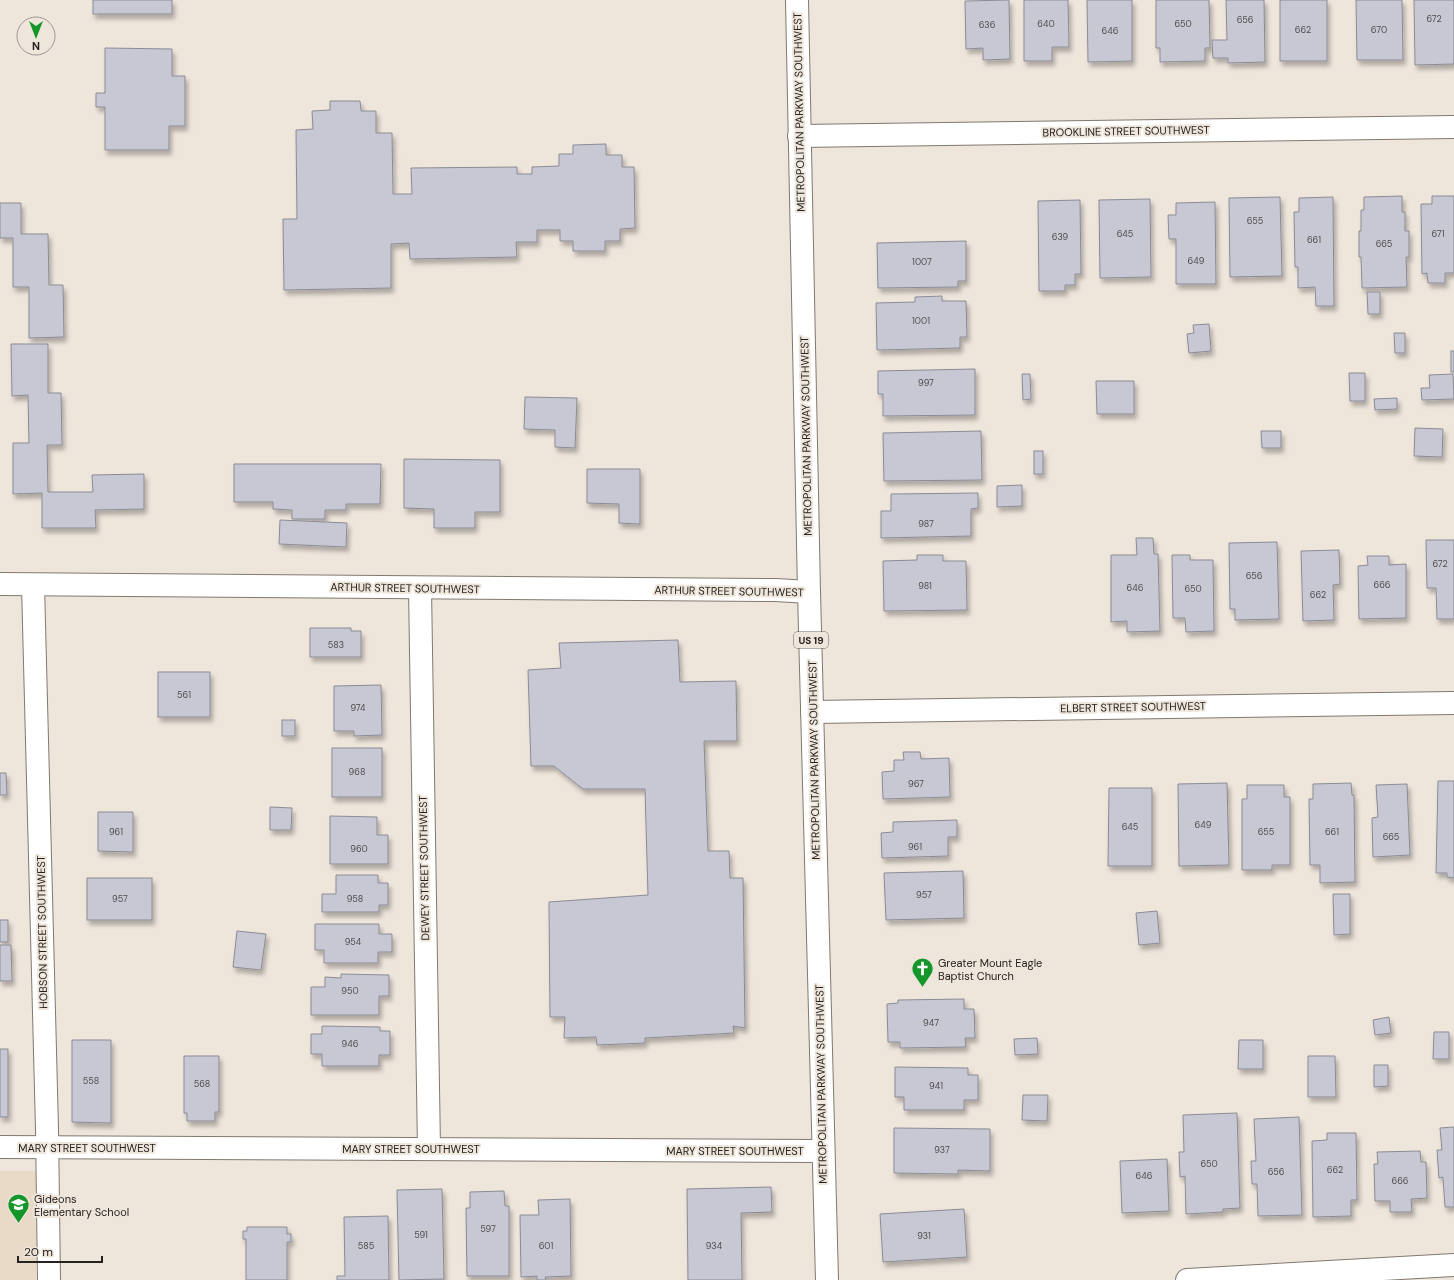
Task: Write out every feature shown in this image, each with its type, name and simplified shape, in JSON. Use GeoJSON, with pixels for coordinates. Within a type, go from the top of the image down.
{"type":"FeatureCollection","features":[{"type":"Feature","properties":{"kind":"street","name":"METROPOLITAN PARKWAY SOUTHWEST"},"geometry":{"type":"LineString","coordinates":[[797,0],[809,592],[826,1280]]}},
{"type":"Feature","properties":{"kind":"street","name":"BROOKLINE STREET SOUTHWEST"},"geometry":{"type":"LineString","coordinates":[[799,136],[1454,127]]}},
{"type":"Feature","properties":{"kind":"street","name":"ARTHUR STREET SOUTHWEST"},"geometry":{"type":"LineString","coordinates":[[0,584],[776,590],[809,592]]}},
{"type":"Feature","properties":{"kind":"street","name":"HOBSON STREET SOUTHWEST"},"geometry":{"type":"LineString","coordinates":[[33,585],[48,1147],[49,1280]]}},
{"type":"Feature","properties":{"kind":"street","name":"DEWEY STREET SOUTHWEST"},"geometry":{"type":"LineString","coordinates":[[420,588],[429,1149]]}},
{"type":"Feature","properties":{"kind":"street","name":"ELBERT STREET SOUTHWEST"},"geometry":{"type":"LineString","coordinates":[[812,712],[1454,703]]}},
{"type":"Feature","properties":{"kind":"street","name":"MARY STREET SOUTHWEST"},"geometry":{"type":"LineString","coordinates":[[0,1147],[823,1151]]}},
{"type":"Feature","properties":{"kind":"street"},"geometry":{"type":"LineString","coordinates":[[1187,1280],[1304,1277],[1454,1265]]}},
{"type":"Feature","properties":{"kind":"shaded area","name":"Gideons Elementary School"},"geometry":{"type":"Polygon","coordinates":[[[0,1171],[36,1171],[36,1280],[0,1280],[0,1171]]]}},
{"type":"Feature","properties":{"kind":"building"},"geometry":{"type":"Polygon","coordinates":[[[93,0],[172,0],[172,14],[93,14],[93,0]]]}},
{"type":"Feature","properties":{"kind":"building"},"geometry":{"type":"Polygon","coordinates":[[[1009,0],[1010,59],[983,60],[983,48],[966,49],[965,1],[1009,0]]]}},
{"type":"Feature","properties":{"kind":"building"},"geometry":{"type":"Polygon","coordinates":[[[1024,0],[1068,0],[1069,47],[1052,47],[1052,61],[1024,61],[1024,0]]]}},
{"type":"Feature","properties":{"kind":"building"},"geometry":{"type":"Polygon","coordinates":[[[1087,0],[1132,0],[1132,61],[1088,62],[1087,0]]]}},
{"type":"Feature","properties":{"kind":"building"},"geometry":{"type":"Polygon","coordinates":[[[1156,0],[1209,0],[1210,48],[1205,48],[1205,61],[1160,62],[1160,48],[1156,48],[1156,0]]]}},
{"type":"Feature","properties":{"kind":"building"},"geometry":{"type":"Polygon","coordinates":[[[1226,0],[1264,0],[1265,62],[1228,63],[1228,58],[1213,58],[1212,40],[1227,40],[1226,0]]]}},
{"type":"Feature","properties":{"kind":"building"},"geometry":{"type":"Polygon","coordinates":[[[1280,0],[1327,0],[1327,61],[1280,61],[1280,0]]]}},
{"type":"Feature","properties":{"kind":"building"},"geometry":{"type":"Polygon","coordinates":[[[1356,0],[1402,0],[1403,60],[1357,60],[1356,0]]]}},
{"type":"Feature","properties":{"kind":"building"},"geometry":{"type":"Polygon","coordinates":[[[1414,0],[1454,0],[1454,64],[1415,65],[1414,0]]]}},
{"type":"Feature","properties":{"kind":"building"},"geometry":{"type":"Polygon","coordinates":[[[105,48],[172,49],[172,76],[185,76],[185,126],[169,126],[169,150],[105,150],[105,107],[96,107],[96,93],[105,93],[105,48]]]}},
{"type":"Feature","properties":{"kind":"building"},"geometry":{"type":"Polygon","coordinates":[[[330,101],[360,101],[361,111],[376,111],[376,133],[392,133],[393,194],[412,194],[411,168],[517,167],[517,174],[532,174],[532,167],[559,166],[559,154],[573,154],[573,145],[606,144],[606,155],[622,155],[622,167],[634,167],[635,228],[620,229],[620,241],[605,241],[605,251],[573,251],[573,241],[560,241],[560,230],[537,230],[537,242],[516,242],[517,257],[410,259],[409,243],[391,244],[391,288],[284,290],[283,219],[297,219],[296,130],[313,129],[312,111],[330,110],[330,101]]]}},
{"type":"Feature","properties":{"kind":"building"},"geometry":{"type":"Polygon","coordinates":[[[1402,196],[1402,212],[1405,212],[1405,231],[1409,231],[1409,257],[1406,257],[1407,287],[1362,288],[1361,257],[1359,257],[1359,231],[1361,231],[1361,210],[1364,210],[1364,197],[1402,196]]]}},
{"type":"Feature","properties":{"kind":"building"},"geometry":{"type":"Polygon","coordinates":[[[1432,196],[1454,196],[1454,273],[1445,273],[1445,283],[1428,283],[1427,273],[1422,274],[1421,204],[1432,204],[1432,196]]]}},
{"type":"Feature","properties":{"kind":"building"},"geometry":{"type":"Polygon","coordinates":[[[1280,197],[1282,276],[1230,277],[1229,198],[1280,197]]]}},
{"type":"Feature","properties":{"kind":"building"},"geometry":{"type":"Polygon","coordinates":[[[1333,197],[1334,306],[1316,306],[1315,287],[1298,288],[1298,267],[1295,267],[1294,212],[1299,212],[1299,198],[1333,197]]]}},
{"type":"Feature","properties":{"kind":"building"},"geometry":{"type":"Polygon","coordinates":[[[1150,199],[1151,277],[1100,278],[1099,200],[1150,199]]]}},
{"type":"Feature","properties":{"kind":"building"},"geometry":{"type":"Polygon","coordinates":[[[1080,200],[1081,274],[1075,274],[1075,285],[1065,285],[1065,291],[1039,291],[1038,201],[1080,200]]]}},
{"type":"Feature","properties":{"kind":"building"},"geometry":{"type":"Polygon","coordinates":[[[1215,202],[1216,284],[1176,284],[1176,239],[1169,239],[1168,215],[1176,215],[1176,203],[1215,202]]]}},
{"type":"Feature","properties":{"kind":"building"},"geometry":{"type":"Polygon","coordinates":[[[0,203],[21,203],[21,234],[48,234],[49,285],[63,285],[64,337],[29,338],[29,287],[13,287],[13,238],[0,238],[0,203]]]}},
{"type":"Feature","properties":{"kind":"building"},"geometry":{"type":"Polygon","coordinates":[[[966,241],[966,281],[958,281],[958,287],[878,288],[877,243],[966,241]]]}},
{"type":"Feature","properties":{"kind":"building"},"geometry":{"type":"Polygon","coordinates":[[[1367,292],[1380,292],[1380,314],[1368,314],[1367,292]]]}},
{"type":"Feature","properties":{"kind":"building"},"geometry":{"type":"Polygon","coordinates":[[[942,296],[942,301],[966,301],[967,337],[960,337],[960,348],[877,350],[876,303],[915,302],[915,297],[942,296]]]}},
{"type":"Feature","properties":{"kind":"building"},"geometry":{"type":"Polygon","coordinates":[[[1209,324],[1211,351],[1189,353],[1187,334],[1194,333],[1193,325],[1209,324]]]}},
{"type":"Feature","properties":{"kind":"building"},"geometry":{"type":"Polygon","coordinates":[[[1394,333],[1405,333],[1405,353],[1395,353],[1394,333]]]}},
{"type":"Feature","properties":{"kind":"building"},"geometry":{"type":"Polygon","coordinates":[[[11,344],[48,344],[48,393],[61,393],[62,445],[47,445],[48,492],[93,492],[92,475],[144,474],[144,509],[95,510],[96,528],[42,528],[42,493],[13,494],[13,443],[29,443],[28,395],[12,396],[11,344]]]}},
{"type":"Feature","properties":{"kind":"building"},"geometry":{"type":"Polygon","coordinates":[[[1451,351],[1454,351],[1454,372],[1451,372],[1451,351]]]}},
{"type":"Feature","properties":{"kind":"building"},"geometry":{"type":"Polygon","coordinates":[[[975,369],[975,415],[883,416],[883,394],[878,394],[878,371],[975,369]]]}},
{"type":"Feature","properties":{"kind":"building"},"geometry":{"type":"Polygon","coordinates":[[[1349,373],[1365,373],[1365,401],[1350,401],[1349,373]]]}},
{"type":"Feature","properties":{"kind":"building"},"geometry":{"type":"Polygon","coordinates":[[[1022,374],[1030,374],[1031,399],[1023,400],[1022,374]]]}},
{"type":"Feature","properties":{"kind":"building"},"geometry":{"type":"Polygon","coordinates":[[[1453,374],[1454,399],[1422,400],[1421,388],[1430,388],[1429,375],[1453,374]]]}},
{"type":"Feature","properties":{"kind":"building"},"geometry":{"type":"Polygon","coordinates":[[[1096,381],[1134,381],[1134,414],[1097,414],[1096,381]]]}},
{"type":"Feature","properties":{"kind":"building"},"geometry":{"type":"Polygon","coordinates":[[[525,397],[577,398],[575,448],[555,447],[555,430],[524,429],[525,397]]]}},
{"type":"Feature","properties":{"kind":"building"},"geometry":{"type":"Polygon","coordinates":[[[1397,398],[1397,409],[1375,410],[1374,399],[1397,398]]]}},
{"type":"Feature","properties":{"kind":"building"},"geometry":{"type":"Polygon","coordinates":[[[1415,428],[1443,429],[1442,457],[1414,456],[1415,428]]]}},
{"type":"Feature","properties":{"kind":"building"},"geometry":{"type":"Polygon","coordinates":[[[981,431],[982,480],[884,481],[883,433],[981,431]]]}},
{"type":"Feature","properties":{"kind":"building"},"geometry":{"type":"Polygon","coordinates":[[[1261,431],[1281,431],[1281,448],[1262,448],[1261,431]]]}},
{"type":"Feature","properties":{"kind":"building"},"geometry":{"type":"Polygon","coordinates":[[[1034,451],[1043,451],[1043,474],[1034,474],[1034,451]]]}},
{"type":"Feature","properties":{"kind":"building"},"geometry":{"type":"Polygon","coordinates":[[[404,459],[500,460],[500,512],[475,512],[475,528],[434,528],[434,509],[404,508],[404,459]]]}},
{"type":"Feature","properties":{"kind":"building"},"geometry":{"type":"Polygon","coordinates":[[[234,464],[381,464],[380,504],[346,504],[346,510],[325,510],[325,519],[292,519],[292,510],[273,509],[273,502],[234,502],[234,464]]]}},
{"type":"Feature","properties":{"kind":"building"},"geometry":{"type":"Polygon","coordinates":[[[587,469],[640,469],[640,524],[619,523],[619,504],[587,503],[587,469]]]}},
{"type":"Feature","properties":{"kind":"building"},"geometry":{"type":"Polygon","coordinates":[[[1022,485],[1022,506],[997,507],[997,486],[1022,485]]]}},
{"type":"Feature","properties":{"kind":"building"},"geometry":{"type":"Polygon","coordinates":[[[978,493],[978,508],[971,509],[971,536],[881,538],[881,511],[891,511],[891,494],[978,493]]]}},
{"type":"Feature","properties":{"kind":"building"},"geometry":{"type":"Polygon","coordinates":[[[280,520],[347,523],[346,547],[279,544],[280,520]]]}},
{"type":"Feature","properties":{"kind":"building"},"geometry":{"type":"Polygon","coordinates":[[[1136,538],[1153,538],[1154,554],[1158,554],[1160,631],[1127,632],[1127,621],[1111,622],[1111,555],[1137,555],[1136,538]]]}},
{"type":"Feature","properties":{"kind":"building"},"geometry":{"type":"Polygon","coordinates":[[[1426,540],[1454,540],[1454,619],[1437,619],[1436,588],[1427,588],[1426,540]]]}},
{"type":"Feature","properties":{"kind":"building"},"geometry":{"type":"Polygon","coordinates":[[[1277,542],[1279,619],[1235,620],[1235,609],[1230,609],[1229,543],[1277,542]]]}},
{"type":"Feature","properties":{"kind":"building"},"geometry":{"type":"Polygon","coordinates":[[[1339,550],[1340,584],[1333,585],[1334,620],[1303,621],[1301,551],[1339,550]]]}},
{"type":"Feature","properties":{"kind":"building"},"geometry":{"type":"Polygon","coordinates":[[[917,555],[943,555],[943,561],[966,561],[967,610],[884,611],[883,561],[917,560],[917,555]]]}},
{"type":"Feature","properties":{"kind":"building"},"geometry":{"type":"Polygon","coordinates":[[[1172,555],[1190,555],[1190,560],[1213,560],[1214,631],[1186,632],[1185,618],[1173,618],[1172,555]]]}},
{"type":"Feature","properties":{"kind":"building"},"geometry":{"type":"Polygon","coordinates":[[[1367,556],[1389,556],[1389,565],[1406,564],[1406,618],[1359,619],[1358,566],[1368,565],[1367,556]]]}},
{"type":"Feature","properties":{"kind":"building"},"geometry":{"type":"Polygon","coordinates":[[[310,628],[351,628],[351,631],[361,631],[361,657],[310,657],[310,628]]]}},
{"type":"Feature","properties":{"kind":"building"},"geometry":{"type":"Polygon","coordinates":[[[678,640],[680,682],[736,681],[737,741],[704,741],[708,851],[729,851],[730,878],[743,878],[745,1028],[733,1026],[734,1033],[645,1038],[645,1043],[597,1045],[596,1037],[564,1038],[565,1017],[550,1017],[549,902],[648,895],[645,789],[583,789],[554,766],[531,766],[528,670],[561,668],[559,643],[678,640]]]}},
{"type":"Feature","properties":{"kind":"building"},"geometry":{"type":"Polygon","coordinates":[[[158,672],[210,672],[210,717],[158,717],[158,672]]]}},
{"type":"Feature","properties":{"kind":"building"},"geometry":{"type":"Polygon","coordinates":[[[381,685],[382,735],[354,736],[354,731],[334,731],[334,686],[381,685]]]}},
{"type":"Feature","properties":{"kind":"building"},"geometry":{"type":"Polygon","coordinates":[[[282,720],[295,720],[295,736],[282,736],[282,720]]]}},
{"type":"Feature","properties":{"kind":"building"},"geometry":{"type":"Polygon","coordinates":[[[332,748],[382,748],[382,797],[332,797],[332,748]]]}},
{"type":"Feature","properties":{"kind":"building"},"geometry":{"type":"Polygon","coordinates":[[[903,752],[920,752],[921,759],[949,758],[950,797],[883,799],[882,772],[894,771],[894,760],[904,760],[903,752]]]}},
{"type":"Feature","properties":{"kind":"building"},"geometry":{"type":"Polygon","coordinates":[[[0,773],[6,773],[7,795],[0,795],[0,773]]]}},
{"type":"Feature","properties":{"kind":"building"},"geometry":{"type":"Polygon","coordinates":[[[1438,781],[1454,781],[1454,878],[1447,877],[1447,873],[1436,873],[1438,781]]]}},
{"type":"Feature","properties":{"kind":"building"},"geometry":{"type":"Polygon","coordinates":[[[1227,783],[1229,865],[1179,866],[1178,784],[1227,783]]]}},
{"type":"Feature","properties":{"kind":"building"},"geometry":{"type":"Polygon","coordinates":[[[1351,783],[1352,795],[1354,795],[1355,882],[1320,883],[1320,865],[1310,865],[1309,799],[1313,799],[1313,784],[1351,783]]]}},
{"type":"Feature","properties":{"kind":"building"},"geometry":{"type":"Polygon","coordinates":[[[1407,784],[1410,855],[1373,857],[1372,818],[1378,817],[1376,785],[1407,784]]]}},
{"type":"Feature","properties":{"kind":"building"},"geometry":{"type":"Polygon","coordinates":[[[1247,785],[1284,785],[1284,797],[1290,797],[1290,865],[1272,865],[1272,870],[1242,870],[1242,799],[1247,799],[1247,785]]]}},
{"type":"Feature","properties":{"kind":"building"},"geometry":{"type":"Polygon","coordinates":[[[1109,788],[1152,788],[1152,866],[1108,866],[1109,788]]]}},
{"type":"Feature","properties":{"kind":"building"},"geometry":{"type":"Polygon","coordinates":[[[270,807],[292,808],[291,830],[270,830],[270,807]]]}},
{"type":"Feature","properties":{"kind":"building"},"geometry":{"type":"Polygon","coordinates":[[[98,812],[133,812],[133,852],[98,851],[98,812]]]}},
{"type":"Feature","properties":{"kind":"building"},"geometry":{"type":"Polygon","coordinates":[[[330,816],[377,817],[377,835],[388,835],[388,864],[330,864],[330,816]]]}},
{"type":"Feature","properties":{"kind":"building"},"geometry":{"type":"Polygon","coordinates":[[[957,820],[957,837],[948,837],[948,856],[882,858],[881,833],[893,832],[893,822],[957,820]]]}},
{"type":"Feature","properties":{"kind":"building"},"geometry":{"type":"Polygon","coordinates":[[[963,871],[964,918],[886,920],[884,873],[963,871]]]}},
{"type":"Feature","properties":{"kind":"building"},"geometry":{"type":"Polygon","coordinates":[[[336,875],[378,875],[378,883],[388,883],[388,905],[379,905],[379,912],[322,912],[322,894],[336,894],[336,875]]]}},
{"type":"Feature","properties":{"kind":"building"},"geometry":{"type":"Polygon","coordinates":[[[87,878],[152,878],[152,920],[87,920],[87,878]]]}},
{"type":"Feature","properties":{"kind":"building"},"geometry":{"type":"Polygon","coordinates":[[[1333,894],[1350,894],[1350,934],[1334,935],[1333,894]]]}},
{"type":"Feature","properties":{"kind":"building"},"geometry":{"type":"Polygon","coordinates":[[[1157,911],[1160,943],[1139,945],[1136,913],[1157,911]]]}},
{"type":"Feature","properties":{"kind":"building"},"geometry":{"type":"Polygon","coordinates":[[[0,920],[8,920],[8,942],[0,942],[0,920]]]}},
{"type":"Feature","properties":{"kind":"building"},"geometry":{"type":"Polygon","coordinates":[[[315,924],[379,924],[379,934],[392,934],[392,952],[378,952],[378,963],[324,963],[324,950],[315,950],[315,924]]]}},
{"type":"Feature","properties":{"kind":"building"},"geometry":{"type":"Polygon","coordinates":[[[237,931],[266,934],[261,970],[233,967],[237,931]]]}},
{"type":"Feature","properties":{"kind":"building"},"geometry":{"type":"Polygon","coordinates":[[[0,945],[11,945],[12,981],[0,981],[0,945]]]}},
{"type":"Feature","properties":{"kind":"building"},"geometry":{"type":"Polygon","coordinates":[[[341,974],[389,975],[389,996],[379,996],[379,1015],[311,1015],[311,987],[325,987],[325,977],[341,978],[341,974]]]}},
{"type":"Feature","properties":{"kind":"building"},"geometry":{"type":"Polygon","coordinates":[[[964,999],[964,1009],[974,1009],[975,1038],[965,1038],[966,1047],[900,1048],[900,1042],[888,1042],[887,1004],[898,1003],[898,1000],[964,999]]]}},
{"type":"Feature","properties":{"kind":"building"},"geometry":{"type":"Polygon","coordinates":[[[1389,1017],[1391,1033],[1375,1035],[1373,1020],[1389,1017]]]}},
{"type":"Feature","properties":{"kind":"building"},"geometry":{"type":"Polygon","coordinates":[[[322,1026],[380,1027],[380,1031],[390,1031],[390,1055],[379,1055],[379,1066],[322,1066],[322,1054],[311,1054],[311,1034],[322,1034],[322,1026]]]}},
{"type":"Feature","properties":{"kind":"building"},"geometry":{"type":"Polygon","coordinates":[[[1434,1032],[1449,1032],[1449,1059],[1433,1059],[1434,1032]]]}},
{"type":"Feature","properties":{"kind":"building"},"geometry":{"type":"Polygon","coordinates":[[[1037,1038],[1038,1054],[1015,1055],[1014,1039],[1037,1038]]]}},
{"type":"Feature","properties":{"kind":"building"},"geometry":{"type":"Polygon","coordinates":[[[72,1040],[111,1040],[111,1123],[72,1122],[72,1040]]]}},
{"type":"Feature","properties":{"kind":"building"},"geometry":{"type":"Polygon","coordinates":[[[1239,1040],[1263,1040],[1263,1069],[1238,1069],[1239,1040]]]}},
{"type":"Feature","properties":{"kind":"building"},"geometry":{"type":"Polygon","coordinates":[[[0,1049],[8,1049],[8,1117],[0,1117],[0,1049]]]}},
{"type":"Feature","properties":{"kind":"building"},"geometry":{"type":"Polygon","coordinates":[[[184,1056],[219,1056],[219,1112],[215,1112],[215,1121],[187,1121],[187,1113],[184,1113],[184,1056]]]}},
{"type":"Feature","properties":{"kind":"building"},"geometry":{"type":"Polygon","coordinates":[[[1308,1056],[1335,1056],[1336,1097],[1308,1097],[1308,1056]]]}},
{"type":"Feature","properties":{"kind":"building"},"geometry":{"type":"Polygon","coordinates":[[[1374,1065],[1388,1065],[1388,1086],[1374,1087],[1374,1065]]]}},
{"type":"Feature","properties":{"kind":"building"},"geometry":{"type":"Polygon","coordinates":[[[895,1067],[968,1068],[968,1075],[978,1075],[978,1100],[964,1100],[964,1110],[904,1110],[904,1097],[895,1097],[895,1067]]]}},
{"type":"Feature","properties":{"kind":"building"},"geometry":{"type":"Polygon","coordinates":[[[1023,1095],[1048,1095],[1047,1121],[1022,1120],[1023,1095]]]}},
{"type":"Feature","properties":{"kind":"building"},"geometry":{"type":"Polygon","coordinates":[[[1237,1113],[1240,1208],[1223,1209],[1223,1212],[1186,1214],[1185,1176],[1180,1177],[1179,1152],[1184,1152],[1183,1115],[1237,1113]]]}},
{"type":"Feature","properties":{"kind":"building"},"geometry":{"type":"Polygon","coordinates":[[[1299,1117],[1302,1215],[1258,1216],[1257,1184],[1252,1184],[1251,1161],[1256,1161],[1254,1119],[1299,1117]]]}},
{"type":"Feature","properties":{"kind":"building"},"geometry":{"type":"Polygon","coordinates":[[[1454,1127],[1454,1207],[1445,1207],[1443,1177],[1439,1178],[1437,1150],[1442,1150],[1440,1128],[1454,1127]]]}},
{"type":"Feature","properties":{"kind":"building"},"geometry":{"type":"Polygon","coordinates":[[[894,1128],[990,1129],[990,1171],[958,1170],[958,1174],[894,1173],[894,1128]]]}},
{"type":"Feature","properties":{"kind":"building"},"geometry":{"type":"Polygon","coordinates":[[[1327,1133],[1356,1133],[1357,1200],[1351,1200],[1351,1216],[1313,1217],[1312,1141],[1327,1140],[1327,1133]]]}},
{"type":"Feature","properties":{"kind":"building"},"geometry":{"type":"Polygon","coordinates":[[[1420,1151],[1421,1162],[1426,1162],[1427,1198],[1411,1199],[1412,1212],[1390,1212],[1390,1201],[1375,1201],[1374,1164],[1378,1164],[1377,1152],[1420,1151]]]}},
{"type":"Feature","properties":{"kind":"building"},"geometry":{"type":"Polygon","coordinates":[[[1167,1159],[1169,1211],[1122,1213],[1120,1161],[1167,1159]]]}},
{"type":"Feature","properties":{"kind":"building"},"geometry":{"type":"Polygon","coordinates":[[[771,1187],[772,1212],[741,1213],[742,1280],[688,1280],[687,1189],[771,1187]]]}},
{"type":"Feature","properties":{"kind":"building"},"geometry":{"type":"Polygon","coordinates":[[[442,1189],[444,1279],[399,1280],[397,1190],[442,1189]]]}},
{"type":"Feature","properties":{"kind":"building"},"geometry":{"type":"Polygon","coordinates":[[[504,1191],[505,1206],[509,1206],[509,1276],[467,1276],[466,1208],[470,1208],[470,1192],[504,1191]]]}},
{"type":"Feature","properties":{"kind":"building"},"geometry":{"type":"Polygon","coordinates":[[[570,1199],[571,1276],[545,1277],[546,1280],[537,1280],[537,1276],[521,1277],[520,1215],[539,1215],[538,1200],[570,1199]]]}},
{"type":"Feature","properties":{"kind":"building"},"geometry":{"type":"Polygon","coordinates":[[[964,1209],[967,1257],[883,1262],[880,1214],[964,1209]]]}},
{"type":"Feature","properties":{"kind":"building"},"geometry":{"type":"Polygon","coordinates":[[[388,1216],[389,1280],[337,1280],[337,1276],[345,1276],[344,1217],[388,1216]]]}},
{"type":"Feature","properties":{"kind":"building"},"geometry":{"type":"Polygon","coordinates":[[[247,1227],[287,1227],[287,1234],[291,1234],[291,1242],[287,1242],[287,1280],[246,1280],[246,1239],[243,1239],[243,1231],[247,1231],[247,1227]]]}},
{"type":"Feature","properties":{"kind":"place","name":"Greater Mount Eagle Baptist Church"},"geometry":{"type":"Point","coordinates":[922,988]}},
{"type":"Feature","properties":{"kind":"place","name":"Gideons Elementary School"},"geometry":{"type":"Point","coordinates":[18,1224]}}]}
